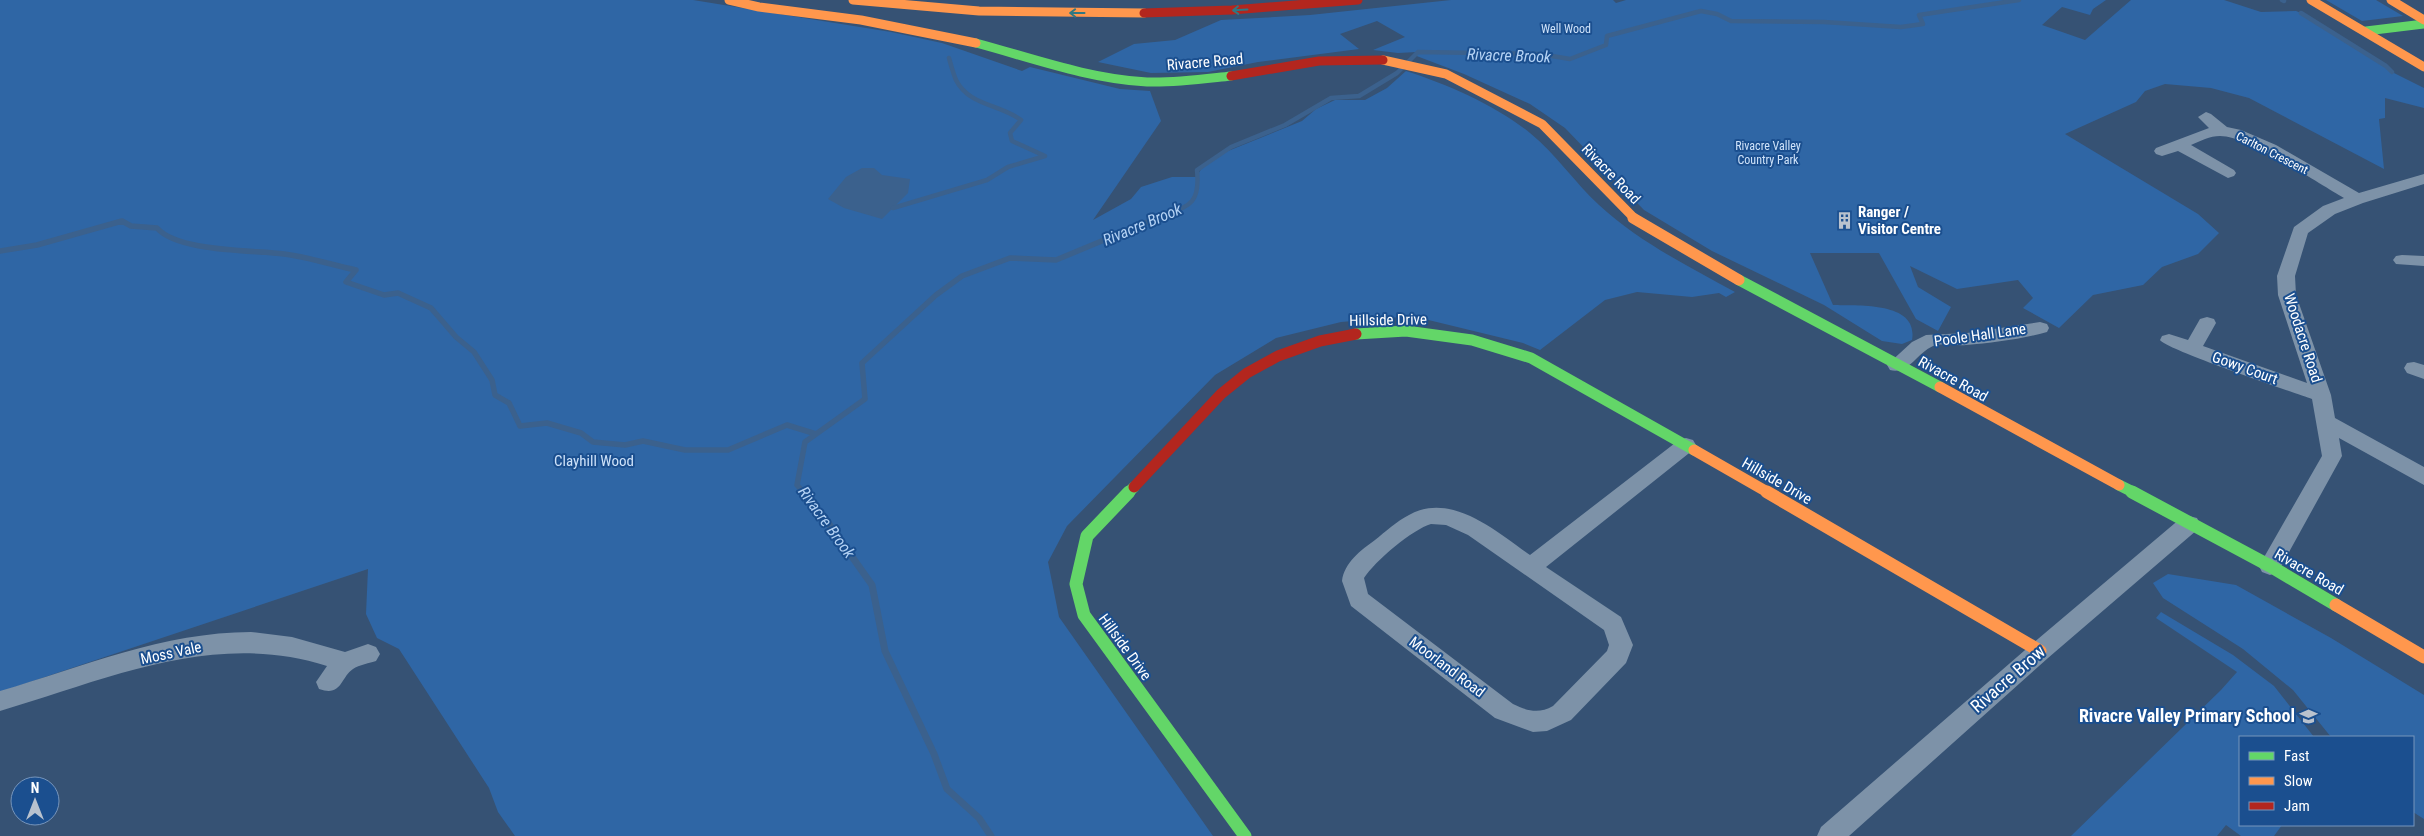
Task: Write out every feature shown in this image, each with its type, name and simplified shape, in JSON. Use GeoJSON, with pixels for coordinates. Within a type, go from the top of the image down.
{"type":"FeatureCollection","features":[{"type":"Feature","properties":{"kind":"main road","name":"Rivacre Road"},"geometry":{"type":"LineString","coordinates":[[728,0],[759,7],[861,20],[950,36],[1092,73],[1135,81],[1184,82],[1319,61],[1390,60],[1446,74],[1542,124],[1630,217],[1746,285],[1832,328],[1897,366],[2270,566],[2424,657]]}},
{"type":"Feature","properties":{"kind":"main road"},"geometry":{"type":"LineString","coordinates":[[853,0],[922,8],[1004,12],[1185,13],[1358,0]]}},
{"type":"Feature","properties":{"kind":"main road"},"geometry":{"type":"LineString","coordinates":[[997,0],[1057,3],[1213,0]]}},
{"type":"Feature","properties":{"kind":"main road"},"geometry":{"type":"LineString","coordinates":[[2312,0],[2424,67]]}},
{"type":"Feature","properties":{"kind":"main road"},"geometry":{"type":"LineString","coordinates":[[2391,0],[2424,20]]}},
{"type":"Feature","properties":{"kind":"main road"},"geometry":{"type":"LineString","coordinates":[[2366,31],[2424,24]]}},
{"type":"Feature","properties":{"kind":"main road","name":"Hillside Drive"},"geometry":{"type":"LineString","coordinates":[[1245,836],[1084,615],[1076,584],[1087,536],[1221,394],[1247,373],[1278,356],[1320,341],[1353,334],[1406,331],[1446,334],[1531,358],[1561,373],[2040,651]]}},
{"type":"Feature","properties":{"kind":"street"},"geometry":{"type":"LineString","coordinates":[[2206,117],[2221,130]]}},
{"type":"Feature","properties":{"kind":"street","name":"Carlton Crescent"},"geometry":{"type":"LineString","coordinates":[[2162,150],[2221,130],[2240,135],[2357,198]]}},
{"type":"Feature","properties":{"kind":"street"},"geometry":{"type":"LineString","coordinates":[[2179,145],[2228,173]]}},
{"type":"Feature","properties":{"kind":"street","name":"Woodacre Road"},"geometry":{"type":"LineString","coordinates":[[2270,566],[2332,456],[2321,395],[2287,295],[2286,276],[2300,231],[2313,220],[2357,198],[2424,179]]}},
{"type":"Feature","properties":{"kind":"street"},"geometry":{"type":"LineString","coordinates":[[2402,260],[2424,261]]}},
{"type":"Feature","properties":{"kind":"street"},"geometry":{"type":"LineString","coordinates":[[2192,349],[2207,323]]}},
{"type":"Feature","properties":{"kind":"street","name":"Poole Hall Lane"},"geometry":{"type":"LineString","coordinates":[[1897,366],[1919,346],[1933,339],[1967,339],[2040,328]]}},
{"type":"Feature","properties":{"kind":"street","name":"Gowy Court"},"geometry":{"type":"LineString","coordinates":[[2169,340],[2321,395]]}},
{"type":"Feature","properties":{"kind":"street"},"geometry":{"type":"LineString","coordinates":[[2325,421],[2424,477]]}},
{"type":"Feature","properties":{"kind":"street"},"geometry":{"type":"LineString","coordinates":[[1530,567],[1686,445]]}},
{"type":"Feature","properties":{"kind":"street","name":"Moorland Road"},"geometry":{"type":"LineString","coordinates":[[1428,515],[1454,517],[1530,567],[1613,624],[1620,645],[1618,656],[1568,707],[1551,721],[1544,722],[1524,721],[1504,711],[1359,600],[1354,591],[1353,576],[1361,565],[1417,520],[1428,515]]}},
{"type":"Feature","properties":{"kind":"street","name":"Rivacre Brow"},"geometry":{"type":"LineString","coordinates":[[1830,836],[2040,651],[2189,524]]}},
{"type":"Feature","properties":{"kind":"street","name":"Moss Vale"},"geometry":{"type":"LineString","coordinates":[[0,702],[125,663],[183,649],[236,642],[274,643],[318,652],[345,662]]}},
{"type":"Feature","properties":{"kind":"street"},"geometry":{"type":"LineString","coordinates":[[328,682],[345,662],[368,654]]}},
{"type":"Feature","properties":{"kind":"green space","name":"Clayhill Wood"},"geometry":{"type":"Polygon","coordinates":[[[0,0],[693,0],[891,32],[942,43],[1022,71],[1030,67],[1120,89],[1150,91],[1161,121],[1093,220],[1131,199],[1141,187],[1172,177],[1196,177],[1204,165],[1223,153],[1302,121],[1316,109],[1335,100],[1365,100],[1387,88],[1406,71],[1471,97],[1502,113],[1539,141],[1590,196],[1614,218],[1664,253],[1735,292],[1726,297],[1719,293],[1692,297],[1637,292],[1605,300],[1540,350],[1523,343],[1412,316],[1341,322],[1276,338],[1215,375],[1067,526],[1048,562],[1059,617],[1213,836],[515,836],[498,812],[489,788],[399,649],[377,638],[366,614],[368,569],[0,692],[0,0]]]}},
{"type":"Feature","properties":{"kind":"green space","name":"Rivacre Valley Country Park"},"geometry":{"type":"Polygon","coordinates":[[[1451,0],[1613,0],[1616,3],[1626,0],[2106,0],[2093,9],[2090,15],[2062,7],[2042,25],[2085,40],[2131,0],[2224,0],[2261,12],[2296,11],[2301,13],[2386,66],[2392,72],[2424,88],[2424,108],[2385,98],[2385,118],[2379,119],[2384,169],[2249,98],[2211,88],[2165,84],[2145,91],[2136,102],[2065,134],[2198,214],[2219,233],[2198,254],[2162,267],[2143,285],[2093,295],[2059,328],[2023,308],[2033,298],[2018,280],[1957,289],[1910,266],[1918,287],[1951,307],[1938,331],[1916,319],[1879,253],[1810,253],[1833,305],[1884,308],[1906,318],[1912,327],[1912,340],[1902,344],[1882,341],[1824,305],[1712,251],[1644,210],[1565,128],[1530,104],[1464,74],[1414,55],[1417,52],[1398,53],[1373,50],[1405,37],[1377,21],[1340,34],[1359,49],[1258,62],[1208,72],[1151,73],[1098,62],[1134,44],[1175,40],[1221,20],[1310,15],[1451,0]]]}},
{"type":"Feature","properties":{"kind":"green space"},"geometry":{"type":"Polygon","coordinates":[[[2326,0],[2376,0],[2403,16],[2362,21],[2326,0]]]}},
{"type":"Feature","properties":{"kind":"green space"},"geometry":{"type":"Polygon","coordinates":[[[2168,574],[2236,585],[2331,638],[2424,695],[2424,819],[2414,813],[2414,736],[2330,736],[2293,690],[2243,649],[2163,598],[2153,583],[2168,574]]]}},
{"type":"Feature","properties":{"kind":"green space"},"geometry":{"type":"Polygon","coordinates":[[[2161,612],[2233,655],[2274,686],[2313,736],[2239,736],[2239,826],[2281,826],[2274,836],[2241,836],[2226,825],[2217,836],[2071,836],[2221,690],[2237,672],[2156,618],[2161,612]]]}},
{"type":"Feature","properties":{"kind":"shaded area"},"geometry":{"type":"Polygon","coordinates":[[[862,168],[874,168],[882,175],[910,179],[908,193],[882,219],[844,208],[828,199],[846,177],[862,168]]]}},
{"type":"Feature","properties":{"kind":"waterway","name":"Rivacre Brook"},"geometry":{"type":"LineString","coordinates":[[1154,219],[1189,204],[1196,192],[1198,183],[1197,170],[1231,147],[1285,125],[1331,98],[1359,96],[1397,73],[1418,52],[1540,54],[1570,59],[1606,45],[1607,36],[1701,11],[1717,14],[1731,21],[1824,22],[1901,27],[1923,24],[1919,15],[2019,0]]}},
{"type":"Feature","properties":{"kind":"waterway"},"geometry":{"type":"LineString","coordinates":[[2301,13],[2386,66],[2392,72]]}},
{"type":"Feature","properties":{"kind":"waterway"},"geometry":{"type":"LineString","coordinates":[[893,208],[987,180],[1008,167],[1045,156],[1012,141],[1010,133],[1021,120],[977,100],[962,89],[956,80],[949,58]]}},
{"type":"Feature","properties":{"kind":"waterway","name":"Rivacre Brook"},"geometry":{"type":"LineString","coordinates":[[804,493],[797,485],[805,442],[865,399],[862,363],[936,295],[962,276],[1010,258],[1056,260],[1157,218]]}},
{"type":"Feature","properties":{"kind":"waterway"},"geometry":{"type":"LineString","coordinates":[[0,251],[37,245],[122,221],[131,226],[157,228],[167,236],[198,246],[284,254],[311,259],[356,270],[346,282],[384,295],[398,293],[431,308],[456,337],[474,352],[492,380],[495,395],[509,403],[520,426],[547,423],[581,433],[593,442],[625,445],[643,441],[685,450],[728,450],[787,425],[816,434]]}},
{"type":"Feature","properties":{"kind":"waterway","name":"Rivacre Brook"},"geometry":{"type":"LineString","coordinates":[[803,492],[826,520],[872,585],[885,651],[934,754],[947,789],[979,818],[991,836]]}},
{"type":"Feature","properties":{"kind":"traffic: fast"},"geometry":{"type":"LineString","coordinates":[[2366,31],[2424,24]]}},
{"type":"Feature","properties":{"kind":"traffic: fast"},"geometry":{"type":"LineString","coordinates":[[976,43],[1077,71],[1117,79],[1172,82],[1231,76]]}},
{"type":"Feature","properties":{"kind":"traffic: fast"},"geometry":{"type":"LineString","coordinates":[[1739,280],[1940,387]]}},
{"type":"Feature","properties":{"kind":"traffic: fast"},"geometry":{"type":"LineString","coordinates":[[1356,334],[1406,331],[1472,340],[1531,358],[1561,373],[1694,450]]}},
{"type":"Feature","properties":{"kind":"traffic: fast"},"geometry":{"type":"LineString","coordinates":[[2119,485],[2270,566],[2336,605]]}},
{"type":"Feature","properties":{"kind":"traffic: fast"},"geometry":{"type":"LineString","coordinates":[[1134,487],[1087,536],[1076,584],[1084,615],[1245,836]]}},
{"type":"Feature","properties":{"kind":"traffic: slow"},"geometry":{"type":"LineString","coordinates":[[729,0],[759,7],[861,20],[976,43]]}},
{"type":"Feature","properties":{"kind":"traffic: slow"},"geometry":{"type":"LineString","coordinates":[[853,0],[979,11],[1144,13]]}},
{"type":"Feature","properties":{"kind":"traffic: slow"},"geometry":{"type":"LineString","coordinates":[[2311,0],[2424,67]]}},
{"type":"Feature","properties":{"kind":"traffic: slow"},"geometry":{"type":"LineString","coordinates":[[2391,0],[2424,20]]}},
{"type":"Feature","properties":{"kind":"traffic: slow"},"geometry":{"type":"LineString","coordinates":[[1383,60],[1446,74],[1542,124],[1631,217],[1739,280]]}},
{"type":"Feature","properties":{"kind":"traffic: slow"},"geometry":{"type":"LineString","coordinates":[[1940,387],[2119,485]]}},
{"type":"Feature","properties":{"kind":"traffic: slow"},"geometry":{"type":"LineString","coordinates":[[1694,450],[2040,651]]}},
{"type":"Feature","properties":{"kind":"traffic: slow"},"geometry":{"type":"LineString","coordinates":[[2336,605],[2424,657]]}},
{"type":"Feature","properties":{"kind":"traffic: jam"},"geometry":{"type":"LineString","coordinates":[[1144,13],[1232,10],[1358,0]]}},
{"type":"Feature","properties":{"kind":"traffic: jam"},"geometry":{"type":"LineString","coordinates":[[1231,76],[1319,61],[1383,60]]}},
{"type":"Feature","properties":{"kind":"traffic: jam"},"geometry":{"type":"LineString","coordinates":[[1134,487],[1221,394],[1247,373],[1278,356],[1320,341],[1356,334]]}},
{"type":"Feature","properties":{"kind":"place","name":"Ranger / Visitor Centre"},"geometry":{"type":"Point","coordinates":[1844,221]}},
{"type":"Feature","properties":{"kind":"place","name":"Rivacre Valley Primary School"},"geometry":{"type":"Point","coordinates":[2309,716]}},
{"type":"Feature","properties":{"kind":"park label","name":"Well Wood"},"geometry":{"type":"Point","coordinates":[1566,29]}}]}
